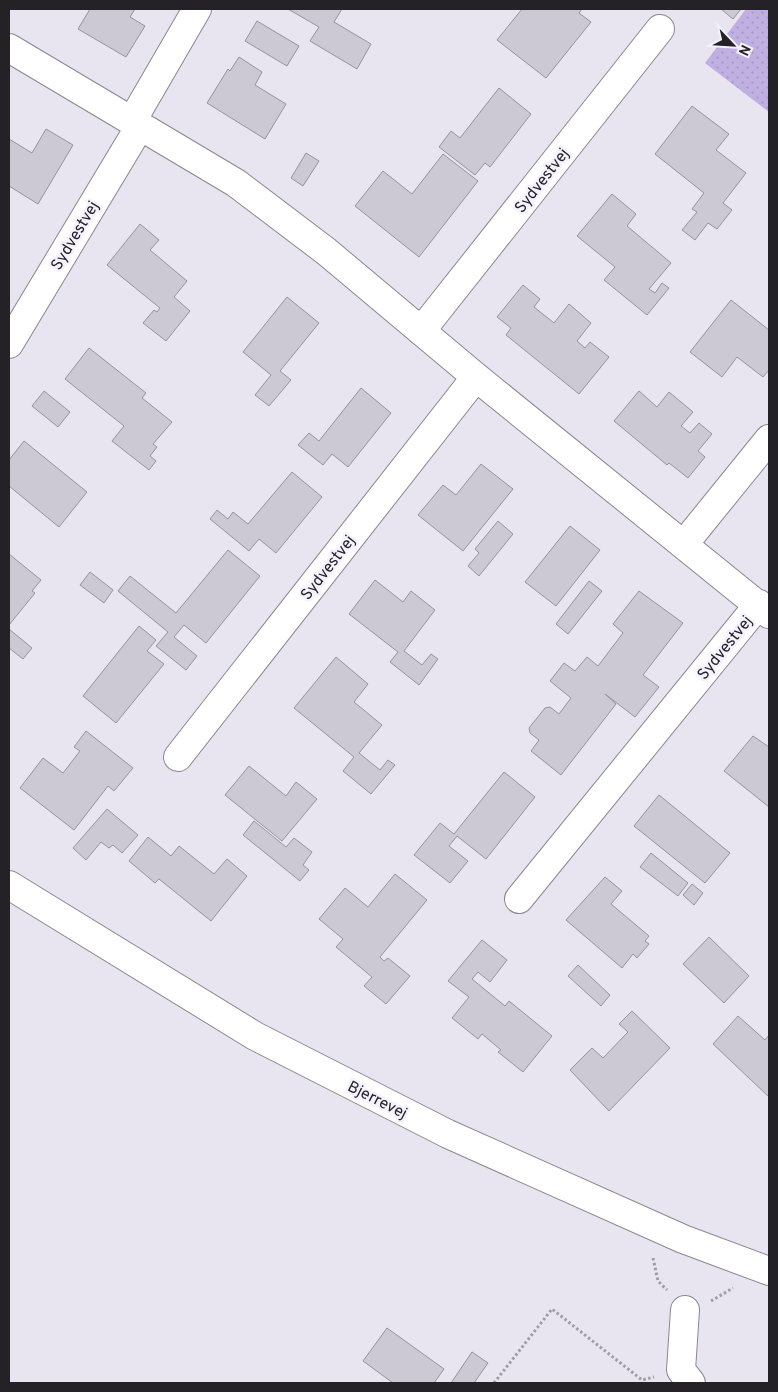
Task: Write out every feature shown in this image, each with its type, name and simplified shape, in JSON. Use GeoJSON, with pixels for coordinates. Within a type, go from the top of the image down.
{"type":"FeatureCollection","features":[{"type":"Feature","properties":{"kind":"street","name":"Sydvestvej"},"geometry":{"type":"LineString","coordinates":[[9,344],[136,123],[197,9]]}},
{"type":"Feature","properties":{"kind":"street","name":"Sydvestvej"},"geometry":{"type":"LineString","coordinates":[[421,331],[660,29]]}},
{"type":"Feature","properties":{"kind":"street","name":"Sydvestvej"},"geometry":{"type":"LineString","coordinates":[[9,48],[236,183],[326,252],[476,377],[764,609],[519,900]]}},
{"type":"Feature","properties":{"kind":"street","name":"Sydvestvej"},"geometry":{"type":"LineString","coordinates":[[178,758],[476,377]]}},
{"type":"Feature","properties":{"kind":"street"},"geometry":{"type":"LineString","coordinates":[[684,544],[769,439]]}},
{"type":"Feature","properties":{"kind":"street","name":"Bjerrevej"},"geometry":{"type":"LineString","coordinates":[[9,885],[256,1036],[448,1134],[659,1229],[769,1271]]}},
{"type":"Feature","properties":{"kind":"street"},"geometry":{"type":"LineString","coordinates":[[685,1310],[686,1377]]}},
{"type":"Feature","properties":{"kind":"path"},"geometry":{"type":"LineString","coordinates":[[494,1383],[552,1309],[642,1380],[686,1377]]}},
{"type":"Feature","properties":{"kind":"shaded area"},"geometry":{"type":"Polygon","coordinates":[[[746,9],[769,9],[769,112],[705,63],[746,9]]]}},
{"type":"Feature","properties":{"kind":"building"},"geometry":{"type":"Polygon","coordinates":[[[90,9],[135,9],[130,17],[145,26],[126,57],[78,29],[90,9]]]}},
{"type":"Feature","properties":{"kind":"building"},"geometry":{"type":"Polygon","coordinates":[[[288,9],[342,9],[334,22],[371,44],[357,69],[310,41],[319,27],[288,9]]]}},
{"type":"Feature","properties":{"kind":"building"},"geometry":{"type":"Polygon","coordinates":[[[522,9],[582,9],[579,13],[591,22],[546,78],[497,40],[522,9]]]}},
{"type":"Feature","properties":{"kind":"building"},"geometry":{"type":"Polygon","coordinates":[[[721,9],[741,9],[733,19],[721,9]]]}},
{"type":"Feature","properties":{"kind":"building"},"geometry":{"type":"Polygon","coordinates":[[[257,21],[299,46],[287,66],[245,41],[257,21]]]}},
{"type":"Feature","properties":{"kind":"building"},"geometry":{"type":"Polygon","coordinates":[[[239,57],[262,72],[255,85],[286,104],[265,139],[207,103],[228,69],[230,71],[239,57]]]}},
{"type":"Feature","properties":{"kind":"building"},"geometry":{"type":"Polygon","coordinates":[[[499,88],[531,114],[490,167],[485,163],[475,175],[439,147],[451,131],[460,138],[499,88]]]}},
{"type":"Feature","properties":{"kind":"building"},"geometry":{"type":"Polygon","coordinates":[[[692,106],[729,134],[716,150],[746,173],[723,203],[732,210],[717,229],[708,223],[695,240],[682,230],[697,212],[692,209],[704,193],[655,154],[692,106]]]}},
{"type":"Feature","properties":{"kind":"building"},"geometry":{"type":"Polygon","coordinates":[[[46,129],[73,145],[38,204],[9,186],[9,139],[32,153],[46,129]]]}},
{"type":"Feature","properties":{"kind":"building"},"geometry":{"type":"Polygon","coordinates":[[[306,153],[319,161],[303,186],[291,178],[306,153]]]}},
{"type":"Feature","properties":{"kind":"building"},"geometry":{"type":"Polygon","coordinates":[[[443,154],[478,181],[419,257],[355,206],[383,171],[412,194],[443,154]]]}},
{"type":"Feature","properties":{"kind":"building"},"geometry":{"type":"Polygon","coordinates":[[[612,194],[636,214],[627,226],[671,263],[649,289],[655,293],[662,283],[669,288],[647,315],[604,280],[615,267],[577,236],[612,194]]]}},
{"type":"Feature","properties":{"kind":"building"},"geometry":{"type":"Polygon","coordinates":[[[140,224],[159,240],[150,250],[187,281],[174,297],[190,311],[166,341],[143,323],[154,310],[157,312],[160,308],[107,265],[140,224]]]}},
{"type":"Feature","properties":{"kind":"building"},"geometry":{"type":"Polygon","coordinates":[[[523,285],[540,299],[534,307],[554,323],[569,304],[591,323],[577,341],[585,348],[590,342],[609,357],[579,394],[506,335],[511,328],[497,317],[523,285]]]}},
{"type":"Feature","properties":{"kind":"building"},"geometry":{"type":"Polygon","coordinates":[[[287,297],[319,323],[280,371],[291,380],[269,406],[255,395],[271,375],[243,352],[287,297]]]}},
{"type":"Feature","properties":{"kind":"building"},"geometry":{"type":"Polygon","coordinates":[[[731,300],[769,330],[769,370],[763,377],[737,357],[722,377],[690,352],[731,300]]]}},
{"type":"Feature","properties":{"kind":"building"},"geometry":{"type":"Polygon","coordinates":[[[89,348],[146,393],[142,398],[172,422],[153,444],[157,447],[150,456],[156,461],[149,470],[112,441],[124,426],[65,379],[89,348]]]}},
{"type":"Feature","properties":{"kind":"building"},"geometry":{"type":"Polygon","coordinates":[[[361,388],[391,413],[348,467],[332,454],[323,465],[298,445],[309,433],[319,441],[361,388]]]}},
{"type":"Feature","properties":{"kind":"building"},"geometry":{"type":"Polygon","coordinates":[[[44,391],[70,412],[58,427],[32,406],[44,391]]]}},
{"type":"Feature","properties":{"kind":"building"},"geometry":{"type":"Polygon","coordinates":[[[639,391],[657,407],[669,392],[693,412],[681,426],[690,433],[699,423],[712,434],[698,451],[705,457],[688,478],[669,463],[667,465],[614,421],[639,391]]]}},
{"type":"Feature","properties":{"kind":"building"},"geometry":{"type":"Polygon","coordinates":[[[24,441],[87,492],[59,527],[9,486],[9,460],[24,441]]]}},
{"type":"Feature","properties":{"kind":"building"},"geometry":{"type":"Polygon","coordinates":[[[481,464],[513,489],[463,551],[418,515],[443,485],[456,495],[481,464]]]}},
{"type":"Feature","properties":{"kind":"building"},"geometry":{"type":"Polygon","coordinates":[[[292,472],[322,497],[276,553],[259,539],[249,551],[210,519],[217,510],[228,519],[233,512],[248,524],[292,472]]]}},
{"type":"Feature","properties":{"kind":"building"},"geometry":{"type":"Polygon","coordinates":[[[498,521],[513,534],[479,576],[468,566],[479,553],[475,549],[498,521]]]}},
{"type":"Feature","properties":{"kind":"building"},"geometry":{"type":"Polygon","coordinates":[[[570,526],[600,550],[556,606],[525,582],[570,526]]]}},
{"type":"Feature","properties":{"kind":"building"},"geometry":{"type":"Polygon","coordinates":[[[228,550],[260,576],[206,643],[184,625],[174,637],[197,656],[186,670],[156,646],[168,632],[118,591],[130,576],[176,613],[228,550]]]}},
{"type":"Feature","properties":{"kind":"building"},"geometry":{"type":"Polygon","coordinates":[[[9,554],[41,580],[32,591],[35,593],[9,625],[9,554]]]}},
{"type":"Feature","properties":{"kind":"building"},"geometry":{"type":"Polygon","coordinates":[[[90,572],[113,590],[104,603],[80,585],[90,572]]]}},
{"type":"Feature","properties":{"kind":"building"},"geometry":{"type":"Polygon","coordinates":[[[375,580],[403,602],[411,591],[435,610],[404,651],[422,665],[431,654],[438,659],[419,685],[390,662],[398,652],[349,614],[375,580]]]}},
{"type":"Feature","properties":{"kind":"building"},"geometry":{"type":"Polygon","coordinates":[[[589,581],[602,591],[568,634],[556,624],[589,581]]]}},
{"type":"Feature","properties":{"kind":"building"},"geometry":{"type":"Polygon","coordinates":[[[639,591],[683,623],[643,675],[659,687],[635,717],[605,694],[616,704],[561,775],[531,751],[539,740],[530,733],[529,728],[545,708],[550,707],[559,714],[571,698],[550,681],[564,663],[575,671],[587,657],[598,666],[623,633],[613,624],[639,591]]]}},
{"type":"Feature","properties":{"kind":"building"},"geometry":{"type":"Polygon","coordinates":[[[139,626],[156,640],[147,651],[164,664],[116,723],[83,696],[139,626]]]}},
{"type":"Feature","properties":{"kind":"building"},"geometry":{"type":"Polygon","coordinates":[[[9,629],[32,648],[23,659],[9,648],[9,629]]]}},
{"type":"Feature","properties":{"kind":"building"},"geometry":{"type":"Polygon","coordinates":[[[336,657],[368,684],[354,702],[382,725],[359,753],[380,770],[388,760],[395,765],[371,794],[343,771],[354,757],[294,708],[336,657]]]}},
{"type":"Feature","properties":{"kind":"building"},"geometry":{"type":"Polygon","coordinates":[[[86,731],[133,768],[114,791],[108,786],[74,830],[20,788],[43,758],[63,773],[80,751],[74,747],[86,731]]]}},
{"type":"Feature","properties":{"kind":"building"},"geometry":{"type":"Polygon","coordinates":[[[753,736],[769,747],[769,807],[724,771],[753,736]]]}},
{"type":"Feature","properties":{"kind":"building"},"geometry":{"type":"Polygon","coordinates":[[[249,766],[286,796],[296,782],[317,799],[282,841],[225,795],[249,766]]]}},
{"type":"Feature","properties":{"kind":"building"},"geometry":{"type":"Polygon","coordinates":[[[504,772],[535,797],[486,859],[457,836],[449,846],[468,861],[450,883],[414,855],[440,823],[454,834],[504,772]]]}},
{"type":"Feature","properties":{"kind":"building"},"geometry":{"type":"Polygon","coordinates":[[[659,795],[730,853],[705,883],[634,826],[659,795]]]}},
{"type":"Feature","properties":{"kind":"building"},"geometry":{"type":"Polygon","coordinates":[[[107,809],[138,835],[122,853],[113,845],[109,848],[101,842],[86,860],[73,848],[107,809]]]}},
{"type":"Feature","properties":{"kind":"building"},"geometry":{"type":"Polygon","coordinates":[[[254,821],[286,847],[294,838],[312,852],[303,865],[309,870],[300,881],[243,835],[254,821]]]}},
{"type":"Feature","properties":{"kind":"building"},"geometry":{"type":"Polygon","coordinates":[[[148,837],[171,856],[179,846],[214,874],[227,859],[247,876],[211,921],[159,879],[155,883],[129,861],[148,837]]]}},
{"type":"Feature","properties":{"kind":"building"},"geometry":{"type":"Polygon","coordinates":[[[651,853],[688,883],[678,896],[640,867],[651,853]]]}},
{"type":"Feature","properties":{"kind":"building"},"geometry":{"type":"Polygon","coordinates":[[[395,874],[427,900],[380,957],[384,961],[388,958],[410,976],[386,1004],[364,986],[372,977],[336,947],[343,939],[319,919],[345,888],[368,907],[395,874]]]}},
{"type":"Feature","properties":{"kind":"building"},"geometry":{"type":"Polygon","coordinates":[[[605,877],[622,891],[611,904],[649,936],[645,941],[649,944],[637,958],[633,954],[622,968],[566,920],[605,877]]]}},
{"type":"Feature","properties":{"kind":"building"},"geometry":{"type":"Polygon","coordinates":[[[692,884],[703,893],[694,905],[683,895],[692,884]]]}},
{"type":"Feature","properties":{"kind":"building"},"geometry":{"type":"Polygon","coordinates":[[[709,937],[749,976],[724,1003],[683,964],[709,937]]]}},
{"type":"Feature","properties":{"kind":"building"},"geometry":{"type":"Polygon","coordinates":[[[482,940],[507,960],[490,982],[478,972],[472,979],[505,1006],[509,1001],[552,1036],[523,1072],[498,1052],[501,1050],[482,1034],[478,1039],[452,1018],[469,997],[448,981],[482,940]]]}},
{"type":"Feature","properties":{"kind":"building"},"geometry":{"type":"Polygon","coordinates":[[[578,965],[610,995],[601,1006],[568,976],[578,965]]]}},
{"type":"Feature","properties":{"kind":"building"},"geometry":{"type":"Polygon","coordinates":[[[632,1011],[670,1048],[609,1111],[570,1070],[592,1048],[603,1058],[628,1032],[619,1024],[632,1011]]]}},
{"type":"Feature","properties":{"kind":"building"},"geometry":{"type":"Polygon","coordinates":[[[738,1016],[765,1040],[769,1035],[769,1097],[713,1044],[738,1016]]]}},
{"type":"Feature","properties":{"kind":"building"},"geometry":{"type":"Polygon","coordinates":[[[387,1328],[444,1369],[434,1383],[393,1383],[363,1361],[387,1328]]]}},
{"type":"Feature","properties":{"kind":"building"},"geometry":{"type":"Polygon","coordinates":[[[472,1352],[488,1363],[474,1383],[451,1383],[472,1352]]]}}]}
